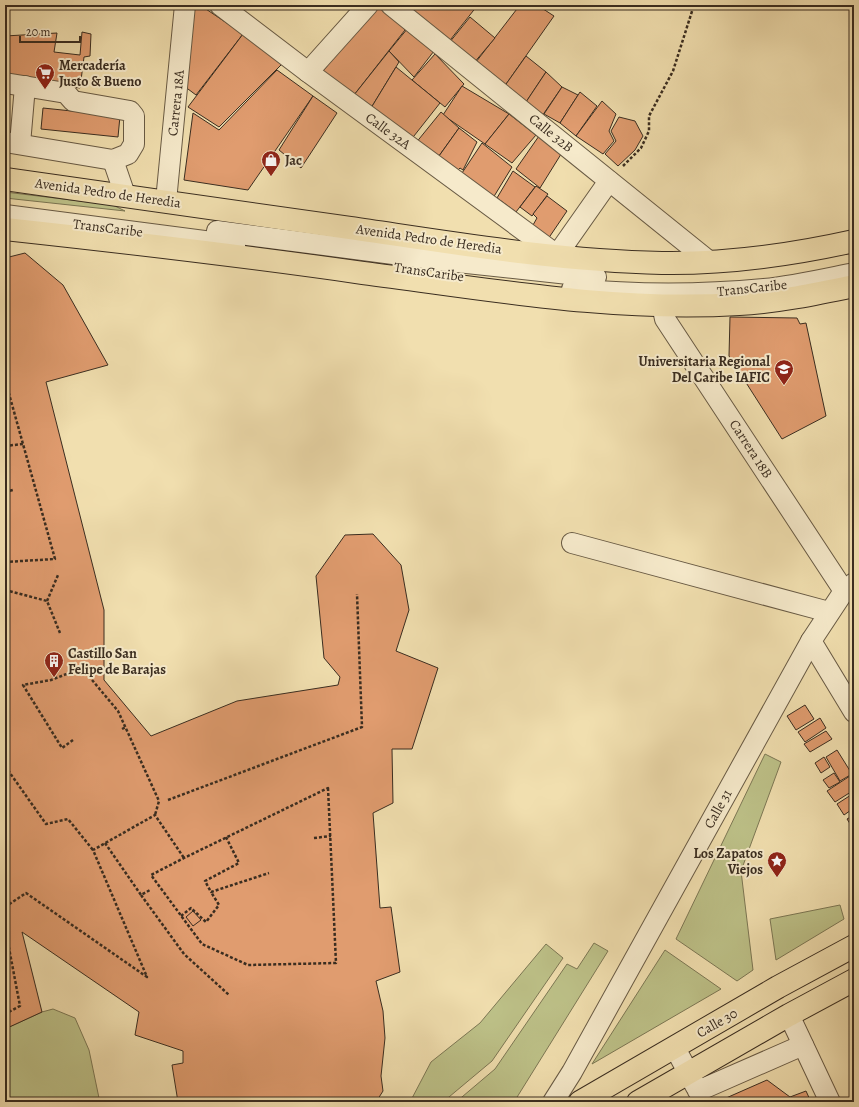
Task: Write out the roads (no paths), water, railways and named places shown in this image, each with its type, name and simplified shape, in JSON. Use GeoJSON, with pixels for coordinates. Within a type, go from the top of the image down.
{"type":"FeatureCollection","features":[{"type":"Feature","properties":{"kind":"main road","name":"Avenida Pedro de Heredia"},"geometry":{"type":"LineString","coordinates":[[5,179],[461,244],[557,255],[663,263],[710,262],[778,256],[854,241]]}},
{"type":"Feature","properties":{"kind":"main road"},"geometry":{"type":"LineString","coordinates":[[5,229],[160,245],[540,296],[618,303],[662,305],[739,304],[772,301],[854,286]]}},
{"type":"Feature","properties":{"kind":"main road","name":"Calle 30"},"geometry":{"type":"LineString","coordinates":[[580,1102],[778,987],[854,946]]}},
{"type":"Feature","properties":{"kind":"main road","name":"Calle 30"},"geometry":{"type":"LineString","coordinates":[[638,1102],[696,1088],[789,1015],[854,980]]}},
{"type":"Feature","properties":{"kind":"street","name":"Carrera 18A"},"geometry":{"type":"LineString","coordinates":[[166,201],[185,5]]}},
{"type":"Feature","properties":{"kind":"street","name":"Calle 32A"},"geometry":{"type":"LineString","coordinates":[[220,5],[308,72],[557,255]]}},
{"type":"Feature","properties":{"kind":"street"},"geometry":{"type":"LineString","coordinates":[[308,72],[368,5]]}},
{"type":"Feature","properties":{"kind":"street","name":"Calle 32B"},"geometry":{"type":"LineString","coordinates":[[391,5],[710,262]]}},
{"type":"Feature","properties":{"kind":"street"},"geometry":{"type":"LineString","coordinates":[[5,83],[25,86],[66,93],[73,101],[130,111],[134,116],[134,144],[128,154],[113,160],[13,143],[25,86]]}},
{"type":"Feature","properties":{"kind":"street"},"geometry":{"type":"LineString","coordinates":[[113,160],[124,195]]}},
{"type":"Feature","properties":{"kind":"street"},"geometry":{"type":"LineString","coordinates":[[557,255],[609,181]]}},
{"type":"Feature","properties":{"kind":"street","name":"TransCaribe"},"geometry":{"type":"LineString","coordinates":[[5,205],[440,260],[566,275],[628,280],[701,279],[773,274],[854,259]]}},
{"type":"Feature","properties":{"kind":"street","name":"TransCaribe"},"geometry":{"type":"LineString","coordinates":[[5,215],[515,283],[592,291],[687,293],[728,292],[779,287],[854,273]]}},
{"type":"Feature","properties":{"kind":"street","name":"Carrera 18B"},"geometry":{"type":"LineString","coordinates":[[662,305],[665,319],[849,587]]}},
{"type":"Feature","properties":{"kind":"street"},"geometry":{"type":"LineString","coordinates":[[572,543],[829,612]]}},
{"type":"Feature","properties":{"kind":"street","name":"Calle 31"},"geometry":{"type":"LineString","coordinates":[[553,1102],[572,1072],[811,642],[829,612],[849,587]]}},
{"type":"Feature","properties":{"kind":"street"},"geometry":{"type":"LineString","coordinates":[[811,642],[854,712]]}},
{"type":"Feature","properties":{"kind":"street"},"geometry":{"type":"LineString","coordinates":[[789,1015],[830,1102]]}},
{"type":"Feature","properties":{"kind":"street"},"geometry":{"type":"LineString","coordinates":[[675,1048],[696,1088],[803,1045]]}},
{"type":"Feature","properties":{"kind":"place","name":"Mercadería Justo & Bueno"},"geometry":{"type":"Point","coordinates":[45,90]}},
{"type":"Feature","properties":{"kind":"place","name":"Jac"},"geometry":{"type":"Point","coordinates":[271,177]}},
{"type":"Feature","properties":{"kind":"place","name":"Universitaria Regional Del Caribe IAFIC"},"geometry":{"type":"Point","coordinates":[784,386]}},
{"type":"Feature","properties":{"kind":"place","name":"Castillo San Felipe de Barajas"},"geometry":{"type":"Point","coordinates":[54,678]}},
{"type":"Feature","properties":{"kind":"place","name":"Los Zapatos Viejos"},"geometry":{"type":"Point","coordinates":[777,878]}}]}
